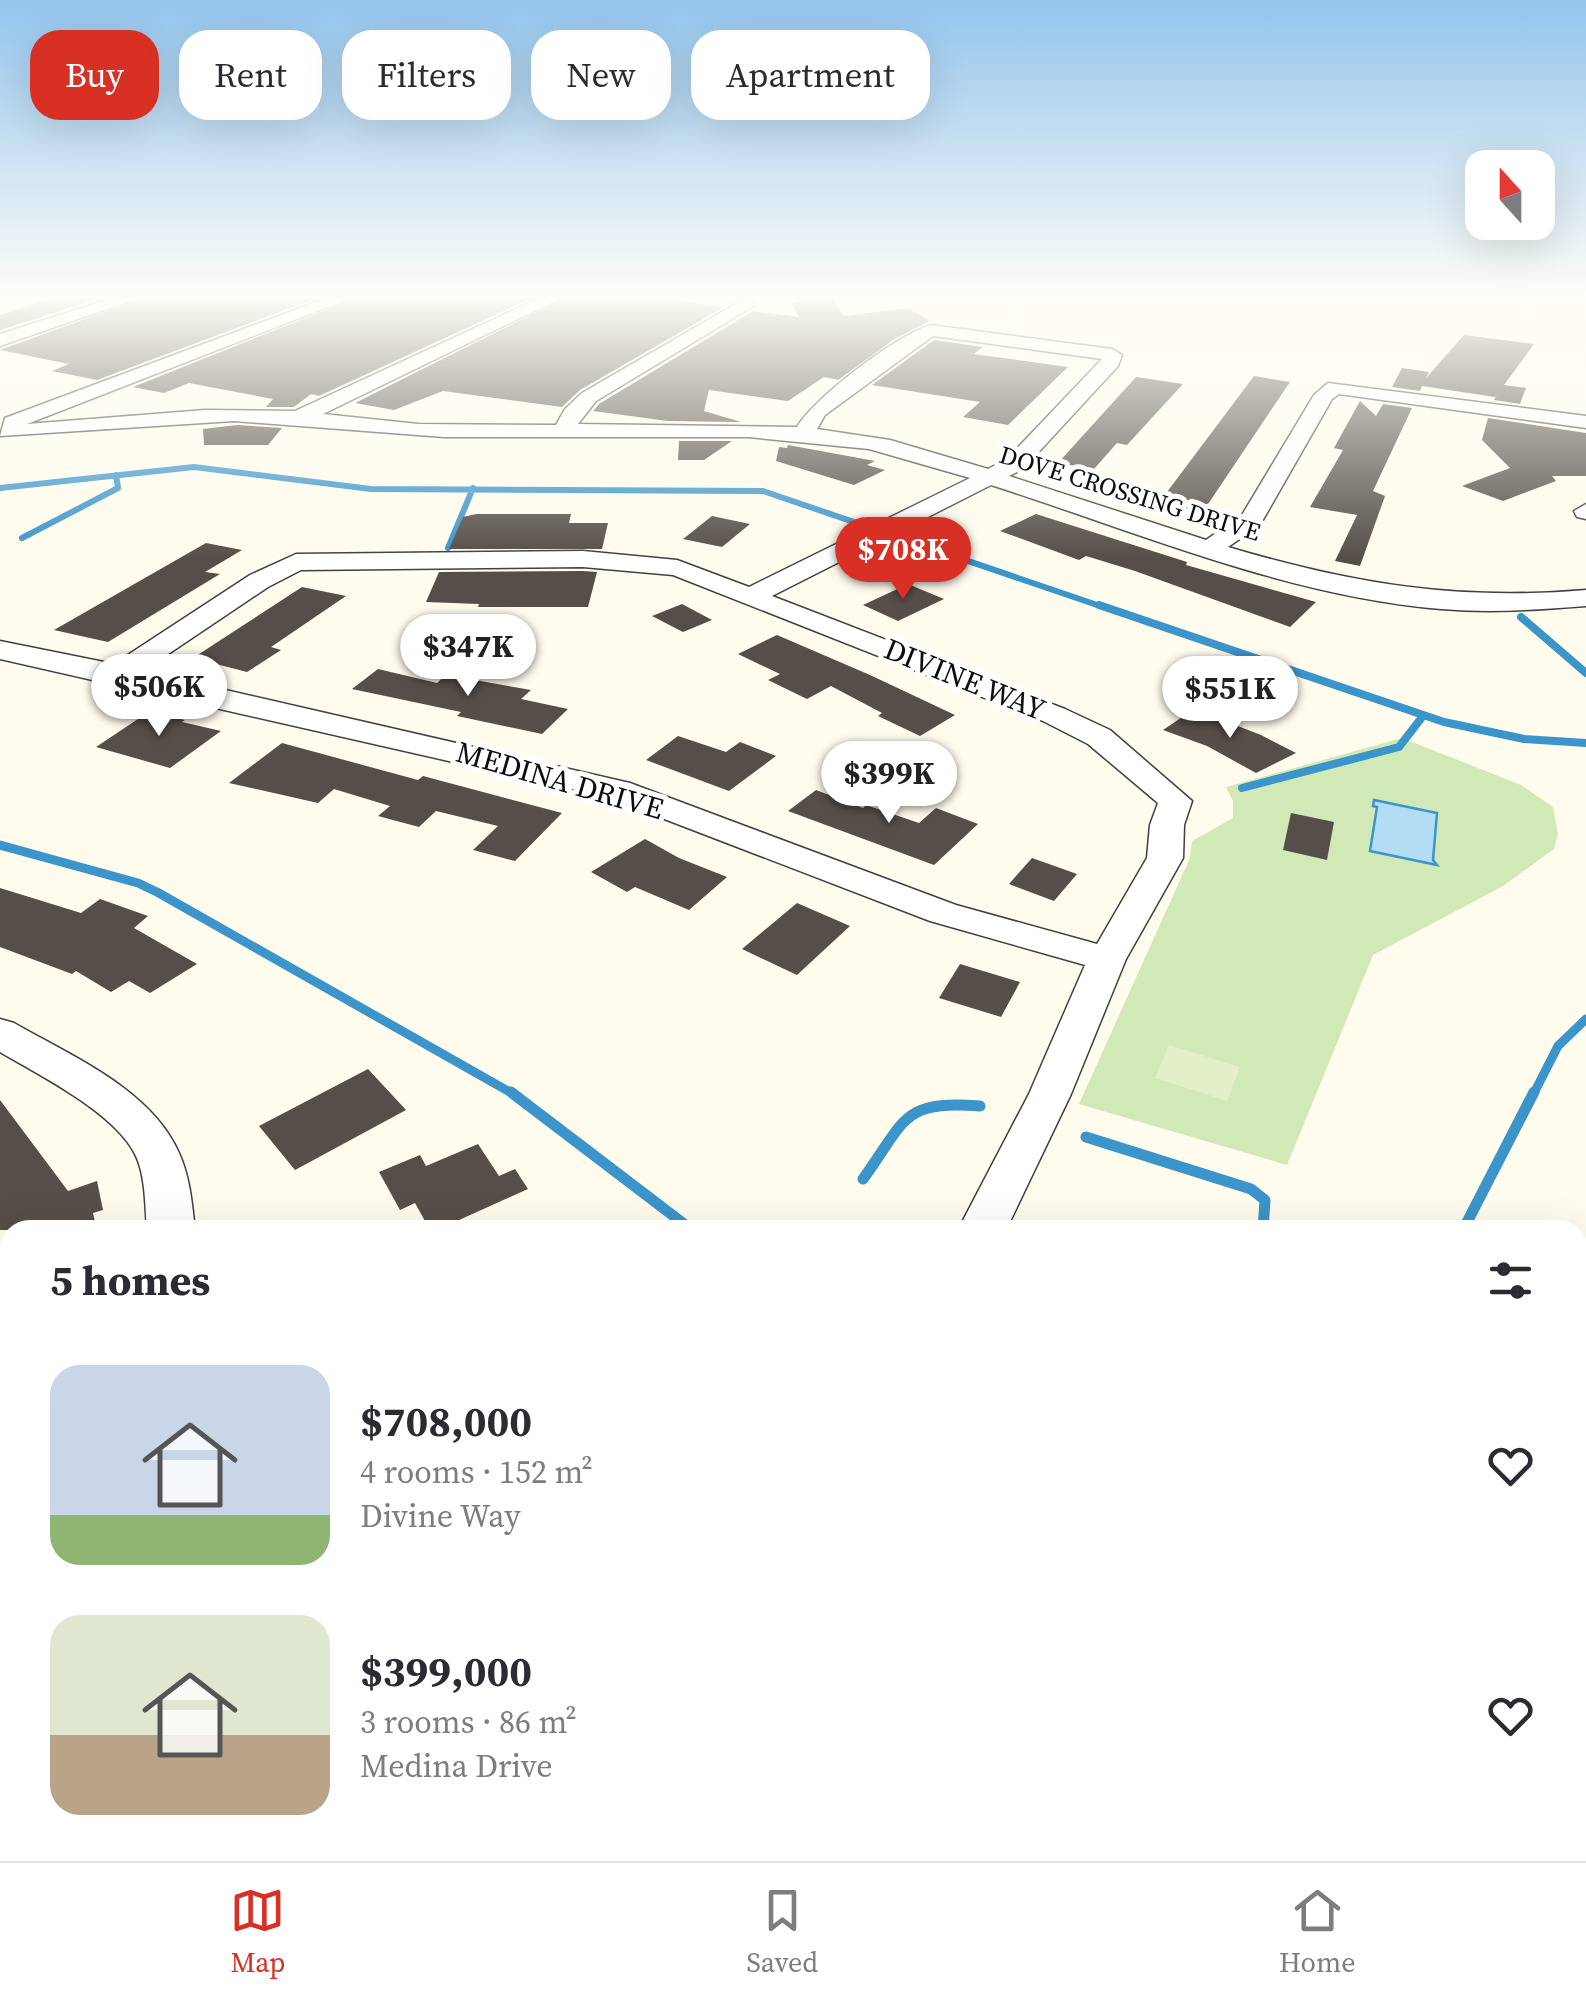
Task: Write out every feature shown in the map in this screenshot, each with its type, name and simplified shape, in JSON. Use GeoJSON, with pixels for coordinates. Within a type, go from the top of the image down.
{"type":"FeatureCollection","features":[{"type":"Feature","properties":{"kind":"street"},"geometry":{"type":"LineString","coordinates":[[0,429],[35,411],[106,385]]}},
{"type":"Feature","properties":{"kind":"street"},"geometry":{"type":"LineString","coordinates":[[301,417],[369,385]]}},
{"type":"Feature","properties":{"kind":"street"},"geometry":{"type":"LineString","coordinates":[[564,432],[572,413],[612,385]]}},
{"type":"Feature","properties":{"kind":"street"},"geometry":{"type":"LineString","coordinates":[[804,434],[816,412],[852,385]]}},
{"type":"Feature","properties":{"kind":"street"},"geometry":{"type":"LineString","coordinates":[[753,595],[991,478],[1024,457],[1090,385]]}},
{"type":"Feature","properties":{"kind":"street"},"geometry":{"type":"LineString","coordinates":[[1212,547],[1250,520],[1324,395],[1334,387],[1586,422]]}},
{"type":"Feature","properties":{"kind":"street","name":"DOVE CROSSING DRIVE"},"geometry":{"type":"LineString","coordinates":[[0,429],[84,428],[208,415],[301,417],[427,431],[804,434],[880,445],[1307,577],[1411,597],[1489,603],[1586,598]]}},
{"type":"Feature","properties":{"kind":"street","name":"DIVINE WAY"},"geometry":{"type":"LineString","coordinates":[[120,674],[260,581],[296,562],[633,560],[701,574],[1054,715],[1099,737],[1175,801],[1167,824],[1165,858],[1106,959],[1050,1094],[987,1220]]}},
{"type":"Feature","properties":{"kind":"street","name":"MEDINA DRIVE"},"geometry":{"type":"LineString","coordinates":[[0,650],[120,674],[618,790],[942,913],[1106,959]]}},
{"type":"Feature","properties":{"kind":"street"},"geometry":{"type":"LineString","coordinates":[[8,1048],[120,1111],[152,1144],[162,1166],[170,1220]]}},
{"type":"Feature","properties":{"kind":"green space"},"geometry":{"type":"Polygon","coordinates":[[[1402,738],[1521,785],[1553,807],[1558,834],[1554,849],[1503,886],[1373,955],[1287,1165],[1079,1104],[1190,858],[1192,841],[1233,818],[1233,801],[1226,787],[1402,738]]]}},
{"type":"Feature","properties":{"kind":"green space"},"geometry":{"type":"Polygon","coordinates":[[[1169,1045],[1240,1067],[1227,1101],[1155,1078],[1169,1045]]]}},
{"type":"Feature","properties":{"kind":"water"},"geometry":{"type":"Polygon","coordinates":[[[1374,800],[1437,813],[1433,860],[1437,865],[1370,851],[1377,807],[1373,806],[1374,800]]]}},
{"type":"Feature","properties":{"kind":"building"},"geometry":{"type":"Polygon","coordinates":[[[184,385],[164,393],[133,387],[184,385]]]}},
{"type":"Feature","properties":{"kind":"building"},"geometry":{"type":"Polygon","coordinates":[[[199,385],[343,385],[319,396],[311,394],[294,407],[266,407],[273,399],[199,385]]]}},
{"type":"Feature","properties":{"kind":"building"},"geometry":{"type":"Polygon","coordinates":[[[391,385],[589,385],[562,407],[443,391],[394,410],[355,403],[391,385]]]}},
{"type":"Feature","properties":{"kind":"building"},"geometry":{"type":"Polygon","coordinates":[[[631,385],[812,385],[788,401],[709,390],[704,411],[741,422],[668,421],[593,411],[631,385]]]}},
{"type":"Feature","properties":{"kind":"building"},"geometry":{"type":"Polygon","coordinates":[[[872,385],[1050,385],[1008,425],[963,417],[980,402],[872,385]]]}},
{"type":"Feature","properties":{"kind":"building"},"geometry":{"type":"Polygon","coordinates":[[[1129,385],[1182,385],[1127,445],[1117,443],[1094,469],[1058,463],[1129,385]]]}},
{"type":"Feature","properties":{"kind":"building"},"geometry":{"type":"Polygon","coordinates":[[[1247,385],[1288,385],[1200,516],[1155,508],[1247,385]]]}},
{"type":"Feature","properties":{"kind":"building"},"geometry":{"type":"Polygon","coordinates":[[[1393,385],[1504,385],[1526,388],[1520,404],[1494,400],[1497,394],[1495,397],[1422,386],[1420,391],[1393,385]]]}},
{"type":"Feature","properties":{"kind":"building"},"geometry":{"type":"Polygon","coordinates":[[[1360,401],[1376,416],[1383,404],[1412,408],[1373,491],[1385,496],[1360,566],[1335,561],[1357,515],[1310,507],[1343,450],[1334,448],[1360,401]]]}},
{"type":"Feature","properties":{"kind":"building"},"geometry":{"type":"Polygon","coordinates":[[[1488,418],[1586,433],[1586,476],[1552,476],[1556,481],[1503,501],[1462,486],[1510,468],[1482,440],[1488,418]]]}},
{"type":"Feature","properties":{"kind":"building"},"geometry":{"type":"Polygon","coordinates":[[[237,425],[282,428],[268,445],[204,445],[203,429],[237,425]]]}},
{"type":"Feature","properties":{"kind":"building"},"geometry":{"type":"Polygon","coordinates":[[[679,441],[732,441],[704,460],[678,460],[679,441]]]}},
{"type":"Feature","properties":{"kind":"building"},"geometry":{"type":"Polygon","coordinates":[[[788,445],[875,461],[867,465],[885,470],[854,485],[776,461],[779,447],[788,445]]]}},
{"type":"Feature","properties":{"kind":"building"},"geometry":{"type":"Polygon","coordinates":[[[571,514],[569,523],[608,523],[602,549],[449,549],[463,517],[571,514]]]}},
{"type":"Feature","properties":{"kind":"building"},"geometry":{"type":"Polygon","coordinates":[[[1036,514],[1187,562],[1186,565],[1316,602],[1290,627],[1135,571],[1086,556],[1079,560],[1000,531],[1036,514]]]}},
{"type":"Feature","properties":{"kind":"building"},"geometry":{"type":"Polygon","coordinates":[[[712,516],[750,524],[722,547],[683,539],[712,516]]]}},
{"type":"Feature","properties":{"kind":"building"},"geometry":{"type":"Polygon","coordinates":[[[206,543],[242,550],[205,572],[220,574],[108,642],[54,630],[206,543]]]}},
{"type":"Feature","properties":{"kind":"building"},"geometry":{"type":"Polygon","coordinates":[[[439,572],[597,572],[588,607],[478,607],[479,604],[426,602],[439,572]]]}},
{"type":"Feature","properties":{"kind":"building"},"geometry":{"type":"Polygon","coordinates":[[[908,584],[944,599],[898,621],[863,605],[908,584]]]}},
{"type":"Feature","properties":{"kind":"building"},"geometry":{"type":"Polygon","coordinates":[[[302,587],[346,596],[271,647],[281,650],[247,672],[193,658],[302,587]]]}},
{"type":"Feature","properties":{"kind":"building"},"geometry":{"type":"Polygon","coordinates":[[[682,604],[712,620],[683,632],[652,616],[682,604]]]}},
{"type":"Feature","properties":{"kind":"building"},"geometry":{"type":"Polygon","coordinates":[[[777,635],[955,715],[920,736],[878,716],[882,713],[831,686],[807,699],[768,680],[780,674],[738,654],[777,635]]]}},
{"type":"Feature","properties":{"kind":"building"},"geometry":{"type":"Polygon","coordinates":[[[378,669],[437,683],[446,675],[531,690],[521,699],[568,709],[542,734],[352,689],[378,669]]]}},
{"type":"Feature","properties":{"kind":"building"},"geometry":{"type":"Polygon","coordinates":[[[1194,709],[1296,753],[1256,773],[1207,746],[1163,730],[1194,709]]]}},
{"type":"Feature","properties":{"kind":"building"},"geometry":{"type":"Polygon","coordinates":[[[150,711],[221,731],[170,768],[96,747],[150,711]]]}},
{"type":"Feature","properties":{"kind":"building"},"geometry":{"type":"Polygon","coordinates":[[[678,736],[726,752],[740,742],[776,756],[729,791],[646,760],[678,736]]]}},
{"type":"Feature","properties":{"kind":"building"},"geometry":{"type":"Polygon","coordinates":[[[282,743],[562,813],[515,861],[473,850],[498,826],[436,811],[419,827],[378,816],[390,806],[334,789],[318,803],[229,783],[282,743]]]}},
{"type":"Feature","properties":{"kind":"building"},"geometry":{"type":"Polygon","coordinates":[[[816,790],[919,823],[936,808],[978,824],[934,865],[788,811],[816,790]]]}},
{"type":"Feature","properties":{"kind":"building"},"geometry":{"type":"Polygon","coordinates":[[[1291,813],[1334,822],[1327,860],[1283,850],[1291,813]]]}},
{"type":"Feature","properties":{"kind":"building"},"geometry":{"type":"Polygon","coordinates":[[[645,839],[727,877],[689,910],[635,887],[627,892],[591,872],[645,839]]]}},
{"type":"Feature","properties":{"kind":"building"},"geometry":{"type":"Polygon","coordinates":[[[1032,858],[1077,874],[1054,901],[1009,884],[1032,858]]]}},
{"type":"Feature","properties":{"kind":"building"},"geometry":{"type":"Polygon","coordinates":[[[0,888],[81,913],[100,899],[148,916],[134,928],[197,964],[150,993],[129,981],[111,992],[76,971],[72,974],[0,947],[0,888]]]}},
{"type":"Feature","properties":{"kind":"building"},"geometry":{"type":"Polygon","coordinates":[[[797,903],[850,926],[797,975],[742,949],[797,903]]]}},
{"type":"Feature","properties":{"kind":"building"},"geometry":{"type":"Polygon","coordinates":[[[960,964],[1020,982],[1001,1017],[939,998],[960,964]]]}},
{"type":"Feature","properties":{"kind":"building"},"geometry":{"type":"Polygon","coordinates":[[[368,1069],[406,1110],[295,1170],[259,1126],[368,1069]]]}},
{"type":"Feature","properties":{"kind":"building"},"geometry":{"type":"Polygon","coordinates":[[[0,1100],[68,1191],[97,1181],[103,1210],[93,1213],[95,1220],[0,1220],[0,1100]]]}},
{"type":"Feature","properties":{"kind":"building"},"geometry":{"type":"Polygon","coordinates":[[[478,1144],[499,1176],[515,1169],[528,1189],[459,1220],[424,1220],[415,1203],[400,1210],[379,1172],[420,1155],[426,1166],[478,1144]]]}},
{"type":"Feature","properties":{"kind":"waterway"},"geometry":{"type":"LineString","coordinates":[[116,475],[194,467],[371,489],[472,490]]}},
{"type":"Feature","properties":{"kind":"waterway"},"geometry":{"type":"LineString","coordinates":[[0,488],[116,475]]}},
{"type":"Feature","properties":{"kind":"waterway"},"geometry":{"type":"LineString","coordinates":[[22,538],[118,488],[116,475]]}},
{"type":"Feature","properties":{"kind":"waterway"},"geometry":{"type":"LineString","coordinates":[[448,548],[472,490]]}},
{"type":"Feature","properties":{"kind":"waterway"},"geometry":{"type":"LineString","coordinates":[[472,490],[763,491],[1106,608]]}},
{"type":"Feature","properties":{"kind":"waterway"},"geometry":{"type":"LineString","coordinates":[[1099,605],[1444,722],[1524,739],[1586,743]]}},
{"type":"Feature","properties":{"kind":"waterway"},"geometry":{"type":"LineString","coordinates":[[1521,617],[1586,673]]}},
{"type":"Feature","properties":{"kind":"waterway"},"geometry":{"type":"LineString","coordinates":[[1242,788],[1399,747],[1423,716]]}},
{"type":"Feature","properties":{"kind":"waterway"},"geometry":{"type":"LineString","coordinates":[[0,845],[138,883],[157,892],[515,1095]]}},
{"type":"Feature","properties":{"kind":"waterway"},"geometry":{"type":"LineString","coordinates":[[1533,1095],[1558,1046],[1586,1019]]}},
{"type":"Feature","properties":{"kind":"waterway"},"geometry":{"type":"LineString","coordinates":[[511,1092],[515,1095]]}},
{"type":"Feature","properties":{"kind":"waterway"},"geometry":{"type":"LineString","coordinates":[[1468,1220],[1534,1092]]}},
{"type":"Feature","properties":{"kind":"waterway"},"geometry":{"type":"LineString","coordinates":[[515,1095],[679,1220]]}},
{"type":"Feature","properties":{"kind":"waterway"},"geometry":{"type":"LineString","coordinates":[[863,1179],[908,1118],[934,1107],[980,1106]]}},
{"type":"Feature","properties":{"kind":"waterway"},"geometry":{"type":"LineString","coordinates":[[1086,1137],[1251,1189],[1265,1200],[1264,1220]]}}]}
